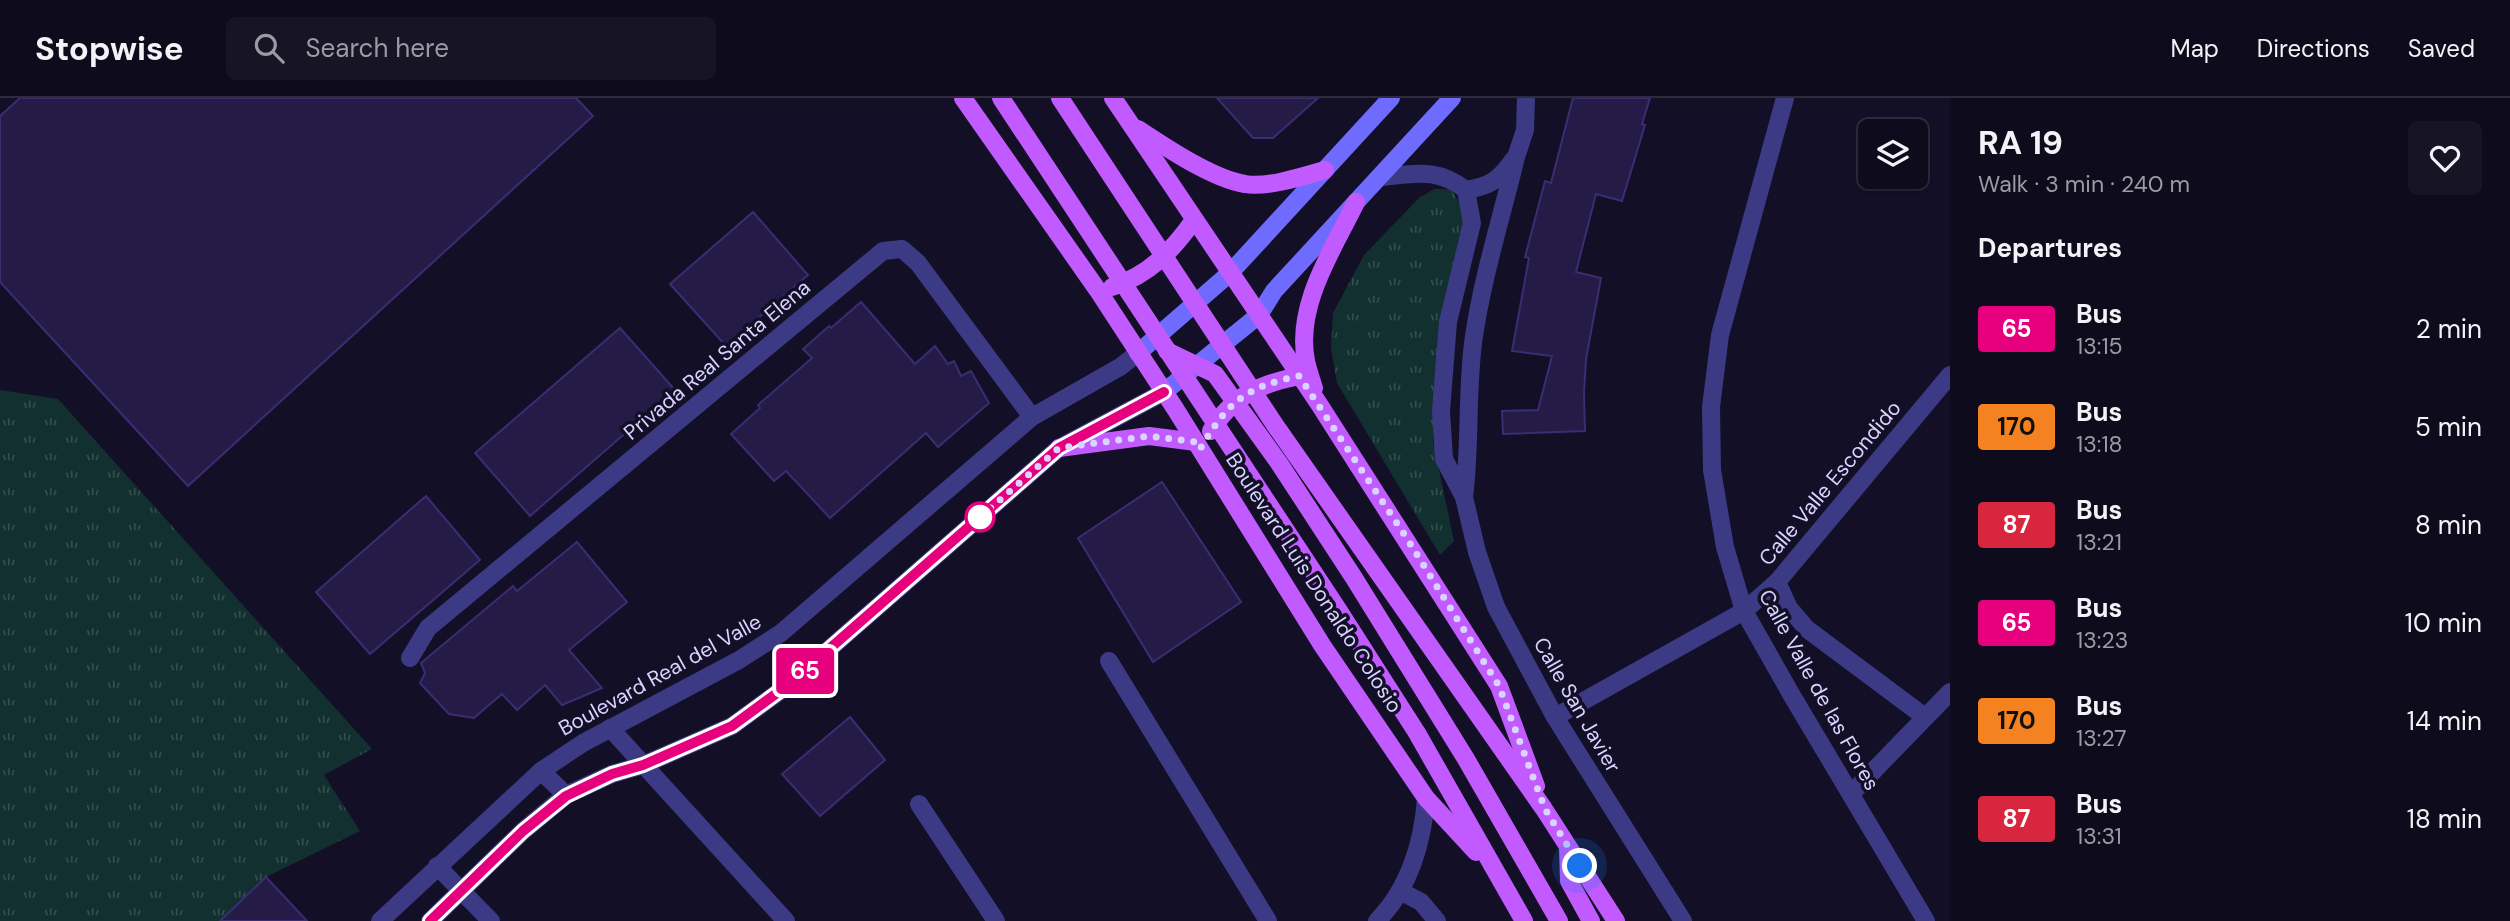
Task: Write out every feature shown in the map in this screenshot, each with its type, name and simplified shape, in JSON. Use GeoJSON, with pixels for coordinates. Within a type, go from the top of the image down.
{"type":"FeatureCollection","features":[{"type":"Feature","properties":{"kind":"main road","name":"Boulevard Luis Donaldo Colosio"},"geometry":{"type":"LineString","coordinates":[[962,98],[1099,292],[1322,645],[1426,798],[1496,875]]}},
{"type":"Feature","properties":{"kind":"main road","name":"Boulevard Luis Donaldo Colosio"},"geometry":{"type":"LineString","coordinates":[[1001,98],[1417,733],[1524,921]]}},
{"type":"Feature","properties":{"kind":"main road"},"geometry":{"type":"LineString","coordinates":[[1060,98],[1275,425],[1545,809],[1616,921]]}},
{"type":"Feature","properties":{"kind":"main road"},"geometry":{"type":"LineString","coordinates":[[1113,98],[1319,404],[1499,686],[1545,809]]}},
{"type":"Feature","properties":{"kind":"main road"},"geometry":{"type":"LineString","coordinates":[[1138,353],[1230,273],[1391,98]]}},
{"type":"Feature","properties":{"kind":"main road"},"geometry":{"type":"LineString","coordinates":[[1164,392],[1259,315],[1274,291],[1452,98]]}},
{"type":"Feature","properties":{"kind":"main road"},"geometry":{"type":"LineString","coordinates":[[1130,125],[1190,161],[1245,184],[1290,180],[1325,170]]}},
{"type":"Feature","properties":{"kind":"main road"},"geometry":{"type":"LineString","coordinates":[[1319,404],[1306,360],[1304,332],[1308,304],[1356,202]]}},
{"type":"Feature","properties":{"kind":"main road"},"geometry":{"type":"LineString","coordinates":[[1099,292],[1128,282],[1155,266],[1177,245],[1194,220]]}},
{"type":"Feature","properties":{"kind":"main road"},"geometry":{"type":"LineString","coordinates":[[1167,351],[1215,374],[1279,463],[1459,747],[1559,921]]}},
{"type":"Feature","properties":{"kind":"main road"},"geometry":{"type":"LineString","coordinates":[[1059,448],[1149,436],[1198,446],[1219,417],[1241,397],[1270,382],[1299,376]]}},
{"type":"Feature","properties":{"kind":"main road"},"geometry":{"type":"LineString","coordinates":[[1568,847],[1569,881],[1591,921]]}},
{"type":"Feature","properties":{"kind":"street","name":"Calle San Javier"},"geometry":{"type":"LineString","coordinates":[[1464,497],[1469,456],[1468,412],[1474,336],[1516,157],[1525,130],[1526,98]]}},
{"type":"Feature","properties":{"kind":"street","name":"Calle Valle de las Flores"},"geometry":{"type":"LineString","coordinates":[[1785,98],[1720,335],[1711,407],[1712,470],[1724,547],[1744,611],[1926,921]]}},
{"type":"Feature","properties":{"kind":"street","name":"Calle San Javier"},"geometry":{"type":"LineString","coordinates":[[1516,157],[1494,181],[1483,187],[1466,190],[1472,223],[1456,284],[1447,334],[1441,411],[1444,459],[1464,497],[1477,552],[1496,607],[1555,717],[1683,921]]}},
{"type":"Feature","properties":{"kind":"street"},"geometry":{"type":"LineString","coordinates":[[1380,177],[1432,173],[1451,178],[1466,190]]}},
{"type":"Feature","properties":{"kind":"street","name":"Privada Real Santa Elena"},"geometry":{"type":"LineString","coordinates":[[410,658],[428,628],[883,251],[902,249],[918,263],[1032,417]]}},
{"type":"Feature","properties":{"kind":"street"},"geometry":{"type":"LineString","coordinates":[[1447,334],[1474,336]]}},
{"type":"Feature","properties":{"kind":"street","name":"Boulevard Real del Valle"},"geometry":{"type":"LineString","coordinates":[[380,921],[541,771],[610,728],[739,660],[781,633],[1032,417],[1120,367],[1138,353]]}},
{"type":"Feature","properties":{"kind":"street","name":"Calle Valle Escondido"},"geometry":{"type":"LineString","coordinates":[[1555,717],[1744,611],[1777,582],[1950,375]]}},
{"type":"Feature","properties":{"kind":"street"},"geometry":{"type":"LineString","coordinates":[[430,921],[523,831],[566,796],[612,774],[643,765],[732,726],[788,685],[1059,448],[1164,392]]}},
{"type":"Feature","properties":{"kind":"street"},"geometry":{"type":"LineString","coordinates":[[1441,411],[1468,412]]}},
{"type":"Feature","properties":{"kind":"street","name":"Calle Valle de las Flores"},"geometry":{"type":"LineString","coordinates":[[1777,582],[1789,608],[1807,629],[1925,717]]}},
{"type":"Feature","properties":{"kind":"street"},"geometry":{"type":"LineString","coordinates":[[1109,661],[1268,921]]}},
{"type":"Feature","properties":{"kind":"street"},"geometry":{"type":"LineString","coordinates":[[1851,794],[1950,692]]}},
{"type":"Feature","properties":{"kind":"street"},"geometry":{"type":"LineString","coordinates":[[610,728],[786,921]]}},
{"type":"Feature","properties":{"kind":"street"},"geometry":{"type":"LineString","coordinates":[[541,771],[566,796]]}},
{"type":"Feature","properties":{"kind":"street"},"geometry":{"type":"LineString","coordinates":[[1377,921],[1390,908],[1400,891],[1417,853],[1424,825],[1426,798]]}},
{"type":"Feature","properties":{"kind":"street"},"geometry":{"type":"LineString","coordinates":[[919,804],[996,921]]}},
{"type":"Feature","properties":{"kind":"street"},"geometry":{"type":"LineString","coordinates":[[437,866],[491,921]]}},
{"type":"Feature","properties":{"kind":"street"},"geometry":{"type":"LineString","coordinates":[[1400,891],[1421,902],[1437,921]]}},
{"type":"Feature","properties":{"kind":"green space"},"geometry":{"type":"Polygon","coordinates":[[[1434,189],[1451,189],[1463,209],[1463,255],[1433,441],[1454,541],[1440,555],[1337,383],[1331,348],[1333,313],[1364,255],[1419,198],[1434,189]]]}},
{"type":"Feature","properties":{"kind":"green space"},"geometry":{"type":"Polygon","coordinates":[[[0,390],[58,399],[372,749],[324,775],[360,831],[266,877],[220,921],[0,921],[0,390]]]}},
{"type":"Feature","properties":{"kind":"building"},"geometry":{"type":"Polygon","coordinates":[[[20,98],[576,98],[593,116],[188,486],[0,282],[0,116],[20,98]]]}},
{"type":"Feature","properties":{"kind":"building"},"geometry":{"type":"Polygon","coordinates":[[[1217,98],[1318,98],[1273,138],[1253,138],[1217,98]]]}},
{"type":"Feature","properties":{"kind":"building"},"geometry":{"type":"Polygon","coordinates":[[[1573,98],[1650,98],[1642,124],[1645,125],[1622,201],[1596,194],[1576,272],[1601,278],[1586,359],[1585,431],[1503,434],[1502,411],[1538,410],[1552,356],[1512,351],[1529,258],[1525,257],[1545,181],[1551,183],[1573,98]]]}},
{"type":"Feature","properties":{"kind":"building"},"geometry":{"type":"Polygon","coordinates":[[[753,212],[808,275],[726,346],[670,284],[753,212]]]}},
{"type":"Feature","properties":{"kind":"building"},"geometry":{"type":"Polygon","coordinates":[[[861,302],[915,364],[935,346],[948,364],[954,361],[961,376],[971,371],[989,403],[938,447],[926,433],[830,518],[786,471],[774,481],[731,434],[760,408],[758,405],[812,358],[803,349],[861,302]]]}},
{"type":"Feature","properties":{"kind":"building"},"geometry":{"type":"Polygon","coordinates":[[[620,328],[675,390],[530,516],[475,453],[620,328]]]}},
{"type":"Feature","properties":{"kind":"building"},"geometry":{"type":"Polygon","coordinates":[[[1162,482],[1241,602],[1153,662],[1078,538],[1162,482]]]}},
{"type":"Feature","properties":{"kind":"building"},"geometry":{"type":"Polygon","coordinates":[[[426,496],[480,560],[370,654],[316,592],[426,496]]]}},
{"type":"Feature","properties":{"kind":"building"},"geometry":{"type":"Polygon","coordinates":[[[577,542],[627,602],[569,650],[602,688],[562,705],[545,685],[517,710],[502,694],[474,718],[449,714],[420,683],[425,673],[421,663],[513,586],[517,591],[577,542]]]}},
{"type":"Feature","properties":{"kind":"building"},"geometry":{"type":"Polygon","coordinates":[[[850,717],[885,760],[820,816],[782,774],[850,717]]]}},
{"type":"Feature","properties":{"kind":"building"},"geometry":{"type":"Polygon","coordinates":[[[266,877],[307,921],[220,921],[266,877]]]}},
{"type":"Feature","properties":{"kind":"bus line","name":"65"},"geometry":{"type":"LineString","coordinates":[[430,921],[523,831],[566,796],[612,774],[643,765],[732,726],[788,685],[1059,448],[1164,392]]}},
{"type":"Feature","properties":{"kind":"route"},"geometry":{"type":"LineString","coordinates":[[980,517],[976,521],[1059,448],[1149,436],[1196,442],[1200,449],[1219,417],[1241,397],[1270,382],[1299,376],[1406,537],[1499,686],[1545,809],[1580,866]]}}]}
